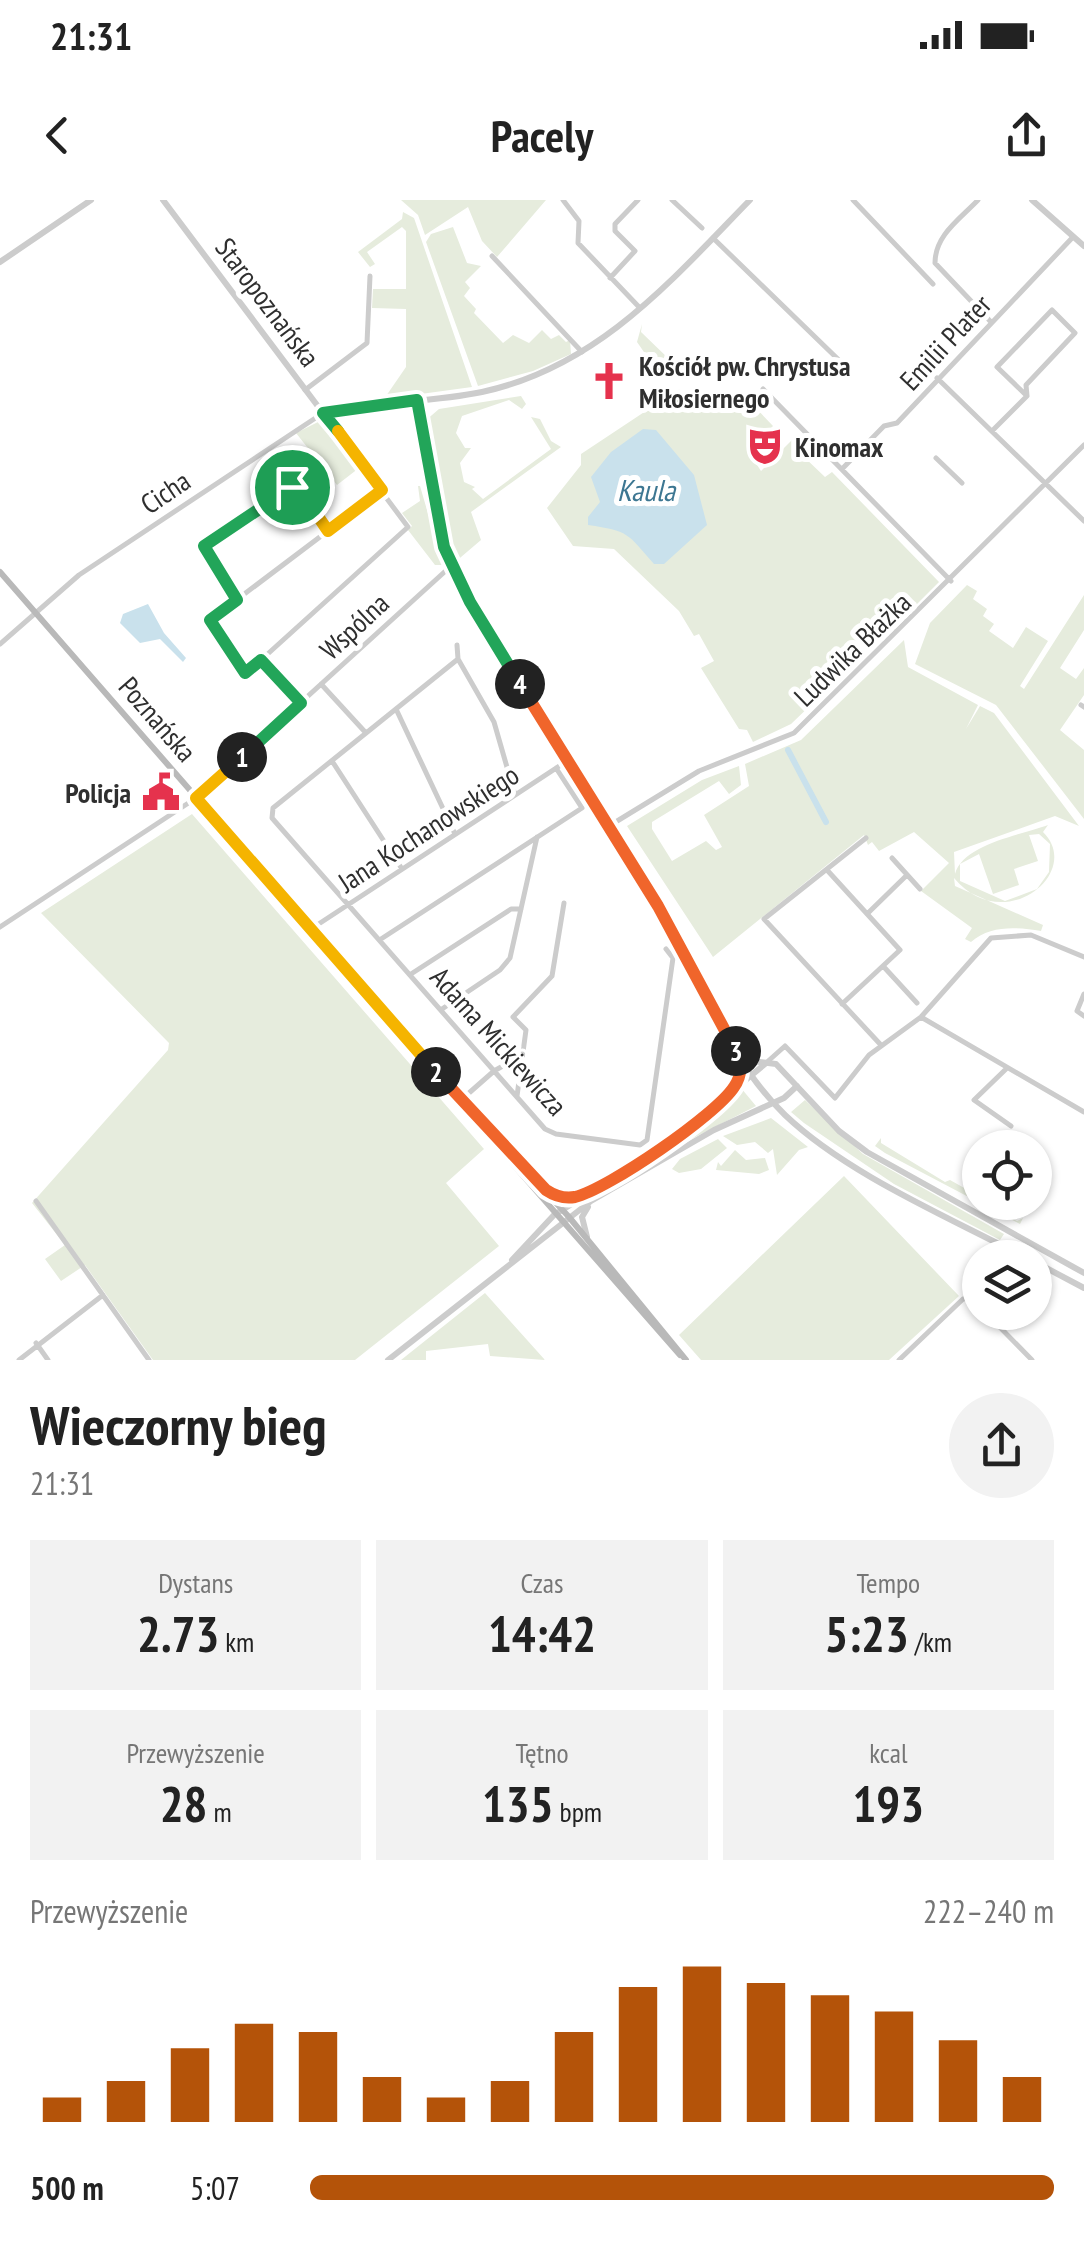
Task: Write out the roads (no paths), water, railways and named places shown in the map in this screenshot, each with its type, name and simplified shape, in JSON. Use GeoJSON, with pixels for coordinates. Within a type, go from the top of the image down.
{"type":"FeatureCollection","features":[{"type":"Feature","properties":{"kind":"main road","name":"Poznańska"},"geometry":{"type":"LineString","coordinates":[[0,572],[439,1076],[554,1215],[686,1360]]}},
{"type":"Feature","properties":{"kind":"main road","name":"Poznańska"},"geometry":{"type":"LineString","coordinates":[[460,1101],[570,1217],[686,1360]]}},
{"type":"Feature","properties":{"kind":"street"},"geometry":{"type":"LineString","coordinates":[[0,262],[91,200]]}},
{"type":"Feature","properties":{"kind":"street","name":"Staropoznańska"},"geometry":{"type":"LineString","coordinates":[[164,200],[408,527],[261,660]]}},
{"type":"Feature","properties":{"kind":"street"},"geometry":{"type":"LineString","coordinates":[[563,200],[579,221],[578,243],[641,310]]}},
{"type":"Feature","properties":{"kind":"street"},"geometry":{"type":"LineString","coordinates":[[610,278],[636,252],[615,231],[614,224],[638,200]]}},
{"type":"Feature","properties":{"kind":"street"},"geometry":{"type":"LineString","coordinates":[[672,200],[702,228]]}},
{"type":"Feature","properties":{"kind":"street"},"geometry":{"type":"LineString","coordinates":[[323,413],[505,386],[582,352],[641,310],[750,200]]}},
{"type":"Feature","properties":{"kind":"street"},"geometry":{"type":"LineString","coordinates":[[978,200],[942,236],[935,248],[935,263],[991,322]]}},
{"type":"Feature","properties":{"kind":"street"},"geometry":{"type":"LineString","coordinates":[[1032,200],[1084,246]]}},
{"type":"Feature","properties":{"kind":"street"},"geometry":{"type":"LineString","coordinates":[[852,201],[933,284]]}},
{"type":"Feature","properties":{"kind":"street","name":"Emilii Plater"},"geometry":{"type":"LineString","coordinates":[[842,469],[884,426],[897,422],[1074,237]]}},
{"type":"Feature","properties":{"kind":"street"},"geometry":{"type":"LineString","coordinates":[[712,238],[845,366]]}},
{"type":"Feature","properties":{"kind":"street"},"geometry":{"type":"LineString","coordinates":[[492,256],[582,352]]}},
{"type":"Feature","properties":{"kind":"street"},"geometry":{"type":"LineString","coordinates":[[305,390],[367,343],[370,276]]}},
{"type":"Feature","properties":{"kind":"street"},"geometry":{"type":"LineString","coordinates":[[1052,310],[1076,333],[1026,385],[1027,396],[997,367],[1052,310]]}},
{"type":"Feature","properties":{"kind":"street"},"geometry":{"type":"LineString","coordinates":[[937,378],[1084,521]]}},
{"type":"Feature","properties":{"kind":"street"},"geometry":{"type":"LineString","coordinates":[[763,390],[951,581]]}},
{"type":"Feature","properties":{"kind":"street"},"geometry":{"type":"LineString","coordinates":[[992,431],[1027,396]]}},
{"type":"Feature","properties":{"kind":"street"},"geometry":{"type":"LineString","coordinates":[[417,400],[435,514],[452,566],[684,953],[751,1076],[806,1132],[993,1240]]}},
{"type":"Feature","properties":{"kind":"street","name":"Cicha"},"geometry":{"type":"LineString","coordinates":[[0,644],[80,575],[323,413]]}},
{"type":"Feature","properties":{"kind":"street","name":"Ludwika Błażka"},"geometry":{"type":"LineString","coordinates":[[608,827],[699,771],[794,733],[951,581],[1084,444]]}},
{"type":"Feature","properties":{"kind":"street"},"geometry":{"type":"LineString","coordinates":[[936,458],[962,483]]}},
{"type":"Feature","properties":{"kind":"street"},"geometry":{"type":"LineString","coordinates":[[237,600],[204,546],[292,487],[300,490],[328,531]]}},
{"type":"Feature","properties":{"kind":"street"},"geometry":{"type":"LineString","coordinates":[[301,703],[261,660],[245,673],[210,620],[382,490]]}},
{"type":"Feature","properties":{"kind":"street","name":"Wspólna"},"geometry":{"type":"LineString","coordinates":[[0,927],[196,798],[452,566]]}},
{"type":"Feature","properties":{"kind":"street"},"geometry":{"type":"LineString","coordinates":[[457,645],[458,659],[494,722],[515,795]]}},
{"type":"Feature","properties":{"kind":"street"},"geometry":{"type":"LineString","coordinates":[[402,869],[332,761],[458,659]]}},
{"type":"Feature","properties":{"kind":"street"},"geometry":{"type":"LineString","coordinates":[[321,684],[366,732]]}},
{"type":"Feature","properties":{"kind":"street"},"geometry":{"type":"LineString","coordinates":[[396,708],[455,834]]}},
{"type":"Feature","properties":{"kind":"street","name":"Adama Mickiewicza"},"geometry":{"type":"LineString","coordinates":[[332,761],[273,808],[272,818],[516,1096],[556,1134],[640,1145],[646,1140],[673,958]]}},
{"type":"Feature","properties":{"kind":"street","name":"Jana Kochanowskiego"},"geometry":{"type":"LineString","coordinates":[[311,930],[568,761]]}},
{"type":"Feature","properties":{"kind":"street"},"geometry":{"type":"LineString","coordinates":[[380,940],[582,808],[556,768]]}},
{"type":"Feature","properties":{"kind":"street"},"geometry":{"type":"LineString","coordinates":[[442,1009],[506,963],[536,838]]}},
{"type":"Feature","properties":{"kind":"street"},"geometry":{"type":"LineString","coordinates":[[866,838],[764,919],[880,1044]]}},
{"type":"Feature","properties":{"kind":"street"},"geometry":{"type":"LineString","coordinates":[[892,858],[920,889]]}},
{"type":"Feature","properties":{"kind":"street"},"geometry":{"type":"LineString","coordinates":[[827,869],[900,950],[842,1004]]}},
{"type":"Feature","properties":{"kind":"street"},"geometry":{"type":"LineString","coordinates":[[867,914],[908,875]]}},
{"type":"Feature","properties":{"kind":"street"},"geometry":{"type":"LineString","coordinates":[[516,1096],[526,1030],[513,1016],[552,976],[564,902]]}},
{"type":"Feature","properties":{"kind":"street"},"geometry":{"type":"LineString","coordinates":[[411,974],[511,909],[521,909]]}},
{"type":"Feature","properties":{"kind":"street"},"geometry":{"type":"LineString","coordinates":[[507,1266],[554,1215],[664,1146],[786,1046],[835,1098],[880,1044],[921,1017],[990,938],[1031,935],[1084,957]]}},
{"type":"Feature","properties":{"kind":"street"},"geometry":{"type":"LineString","coordinates":[[666,949],[673,958],[684,953]]}},
{"type":"Feature","properties":{"kind":"street"},"geometry":{"type":"LineString","coordinates":[[883,966],[917,1002]]}},
{"type":"Feature","properties":{"kind":"street"},"geometry":{"type":"LineString","coordinates":[[1083,996],[1077,1011],[1084,1016]]}},
{"type":"Feature","properties":{"kind":"street"},"geometry":{"type":"LineString","coordinates":[[921,1017],[1084,1112]]}},
{"type":"Feature","properties":{"kind":"street"},"geometry":{"type":"LineString","coordinates":[[460,1101],[494,1071],[522,1054]]}},
{"type":"Feature","properties":{"kind":"street"},"geometry":{"type":"LineString","coordinates":[[741,1060],[776,1064],[839,1131],[893,1169],[1084,1273]]}},
{"type":"Feature","properties":{"kind":"street"},"geometry":{"type":"LineString","coordinates":[[732,1091],[741,1060]]}},
{"type":"Feature","properties":{"kind":"street"},"geometry":{"type":"LineString","coordinates":[[1006,1069],[974,1100],[1011,1126]]}},
{"type":"Feature","properties":{"kind":"street"},"geometry":{"type":"LineString","coordinates":[[388,1360],[592,1202],[714,1130],[774,1103],[810,1073]]}},
{"type":"Feature","properties":{"kind":"street"},"geometry":{"type":"LineString","coordinates":[[546,1190],[571,1198],[591,1191]]}},
{"type":"Feature","properties":{"kind":"street"},"geometry":{"type":"LineString","coordinates":[[36,1201],[149,1360]]}},
{"type":"Feature","properties":{"kind":"street"},"geometry":{"type":"LineString","coordinates":[[588,1238],[582,1217],[592,1202]]}},
{"type":"Feature","properties":{"kind":"street"},"geometry":{"type":"LineString","coordinates":[[1052,1271],[1084,1288]]}},
{"type":"Feature","properties":{"kind":"street"},"geometry":{"type":"LineString","coordinates":[[19,1360],[36,1343],[103,1295]]}},
{"type":"Feature","properties":{"kind":"street"},"geometry":{"type":"LineString","coordinates":[[898,1360],[962,1303]]}},
{"type":"Feature","properties":{"kind":"street"},"geometry":{"type":"LineString","coordinates":[[1002,1330],[1032,1360]]}},
{"type":"Feature","properties":{"kind":"street"},"geometry":{"type":"LineString","coordinates":[[36,1343],[48,1360]]}},
{"type":"Feature","properties":{"kind":"water","name":"Kaula"},"geometry":{"type":"Polygon","coordinates":[[[643,429],[656,430],[694,475],[707,525],[664,564],[654,564],[620,532],[588,525],[588,517],[600,502],[591,477],[611,452],[643,429]]]}},
{"type":"Feature","properties":{"kind":"water"},"geometry":{"type":"Polygon","coordinates":[[[148,604],[164,633],[186,658],[183,662],[160,639],[140,643],[120,623],[123,614],[148,604]]]}},
{"type":"Feature","properties":{"kind":"waterway"},"geometry":{"type":"LineString","coordinates":[[788,750],[826,822]]}},
{"type":"Feature","properties":{"kind":"place","name":"Kościół pw. Chrystusa Miłosiernego"},"geometry":{"type":"Point","coordinates":[609,381]}},
{"type":"Feature","properties":{"kind":"place","name":"Kinomax"},"geometry":{"type":"Point","coordinates":[765,446]}},
{"type":"Feature","properties":{"kind":"place","name":"Policja"},"geometry":{"type":"Point","coordinates":[161,792]}}]}
